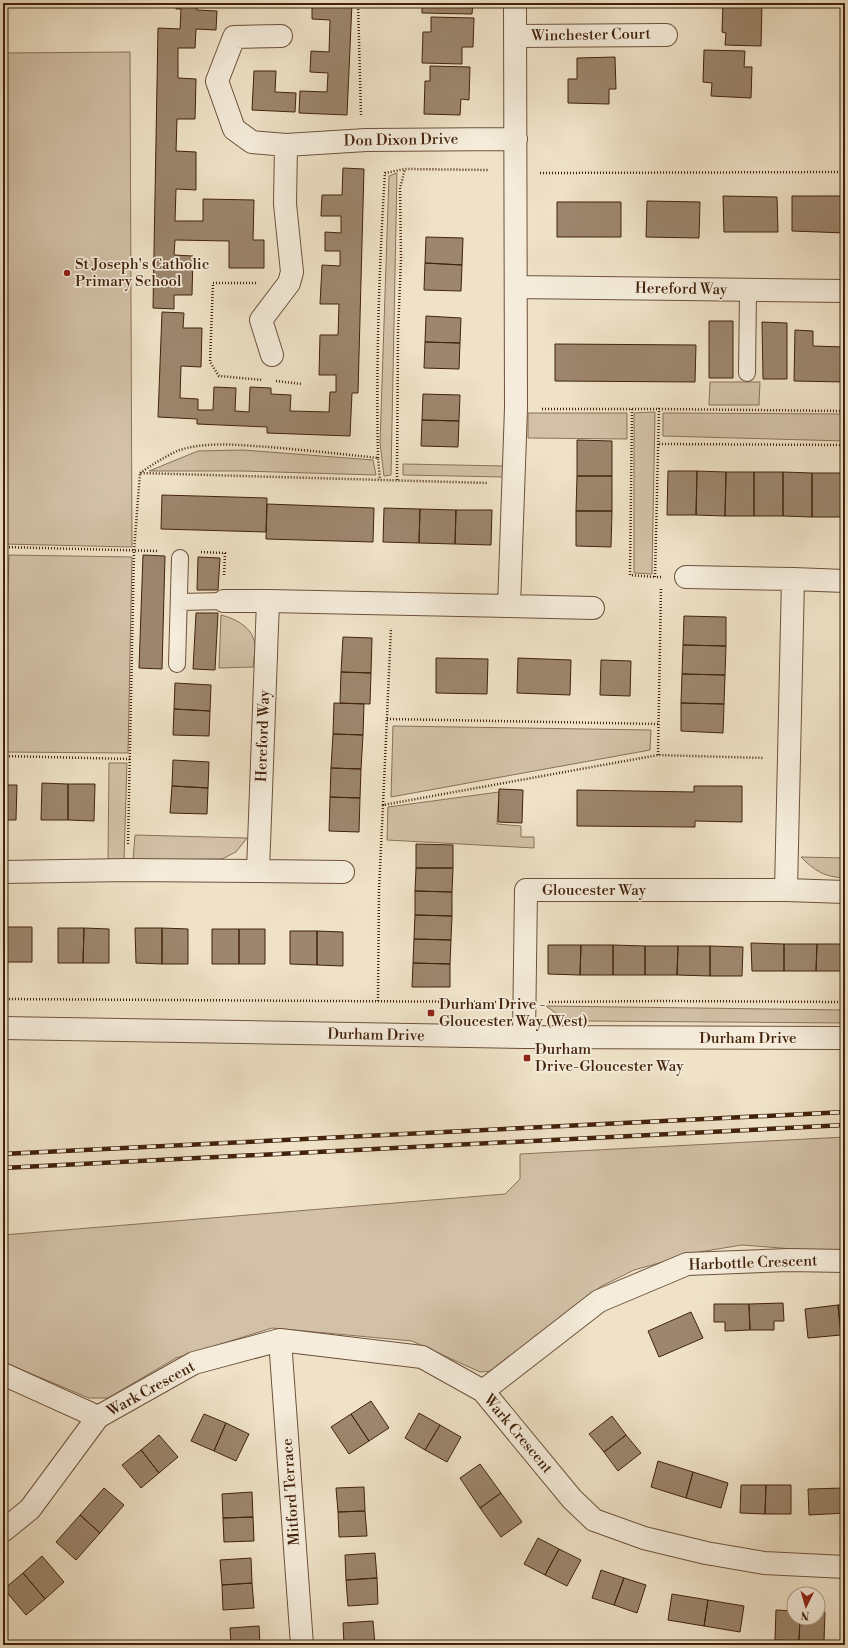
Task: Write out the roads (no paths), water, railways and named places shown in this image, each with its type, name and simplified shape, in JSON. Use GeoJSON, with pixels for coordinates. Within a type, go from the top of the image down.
{"type":"FeatureCollection","features":[{"type":"Feature","properties":{"kind":"street","name":"Winchester Court"},"geometry":{"type":"LineString","coordinates":[[515,3],[516,138]]}},
{"type":"Feature","properties":{"kind":"street","name":"Winchester Court"},"geometry":{"type":"LineString","coordinates":[[515,36],[666,35]]}},
{"type":"Feature","properties":{"kind":"street","name":"Don Dixon Drive"},"geometry":{"type":"LineString","coordinates":[[281,36],[234,37],[217,81],[234,129],[252,142],[286,145],[366,140],[516,138]]}},
{"type":"Feature","properties":{"kind":"street"},"geometry":{"type":"LineString","coordinates":[[509,606],[516,408],[516,138]]}},
{"type":"Feature","properties":{"kind":"street"},"geometry":{"type":"LineString","coordinates":[[272,355],[261,320],[289,283],[292,272],[286,204],[286,145]]}},
{"type":"Feature","properties":{"kind":"street","name":"Hereford Way"},"geometry":{"type":"LineString","coordinates":[[516,287],[845,291]]}},
{"type":"Feature","properties":{"kind":"street"},"geometry":{"type":"LineString","coordinates":[[686,578],[845,581]]}},
{"type":"Feature","properties":{"kind":"street"},"geometry":{"type":"LineString","coordinates":[[786,890],[793,579]]}},
{"type":"Feature","properties":{"kind":"street"},"geometry":{"type":"LineString","coordinates":[[224,600],[593,608]]}},
{"type":"Feature","properties":{"kind":"street","name":"Hereford Way"},"geometry":{"type":"LineString","coordinates":[[258,871],[268,601]]}},
{"type":"Feature","properties":{"kind":"street"},"geometry":{"type":"LineString","coordinates":[[3,872],[127,870],[343,872]]}},
{"type":"Feature","properties":{"kind":"street","name":"Gloucester Way"},"geometry":{"type":"LineString","coordinates":[[524,1038],[526,890],[786,890],[845,892]]}},
{"type":"Feature","properties":{"kind":"street","name":"Durham Drive"},"geometry":{"type":"LineString","coordinates":[[3,1028],[524,1038],[845,1038]]}},
{"type":"Feature","properties":{"kind":"street","name":"Harbottle Crescent"},"geometry":{"type":"LineString","coordinates":[[483,1390],[599,1301],[687,1264],[789,1260],[845,1261]]}},
{"type":"Feature","properties":{"kind":"street","name":"Wark Crescent"},"geometry":{"type":"LineString","coordinates":[[3,1531],[30,1510],[98,1417],[194,1363],[280,1340],[422,1356],[483,1390],[572,1499],[594,1520],[644,1538],[706,1553],[764,1563],[845,1567]]}},
{"type":"Feature","properties":{"kind":"street","name":"Mitford Terrace"},"geometry":{"type":"LineString","coordinates":[[280,1340],[302,1645]]}},
{"type":"Feature","properties":{"kind":"street","name":"Wark Crescent"},"geometry":{"type":"LineString","coordinates":[[3,1374],[98,1417]]}},
{"type":"Feature","properties":{"kind":"lane"},"geometry":{"type":"LineString","coordinates":[[747,373],[748,290]]}},
{"type":"Feature","properties":{"kind":"lane"},"geometry":{"type":"LineString","coordinates":[[177,664],[180,558]]}},
{"type":"Feature","properties":{"kind":"lane"},"geometry":{"type":"LineString","coordinates":[[179,602],[224,600]]}},
{"type":"Feature","properties":{"kind":"railway"},"geometry":{"type":"LineString","coordinates":[[3,1154],[845,1112]]}},
{"type":"Feature","properties":{"kind":"railway"},"geometry":{"type":"LineString","coordinates":[[3,1168],[845,1125]]}},
{"type":"Feature","properties":{"kind":"place","name":"St Joseph's Catholic Primary School"},"geometry":{"type":"Point","coordinates":[67,273]}},
{"type":"Feature","properties":{"kind":"place","name":"Durham Drive - Gloucester Way (West)"},"geometry":{"type":"Point","coordinates":[431,1013]}},
{"type":"Feature","properties":{"kind":"place","name":"Durham Drive-Gloucester Way"},"geometry":{"type":"Point","coordinates":[527,1058]}}]}
